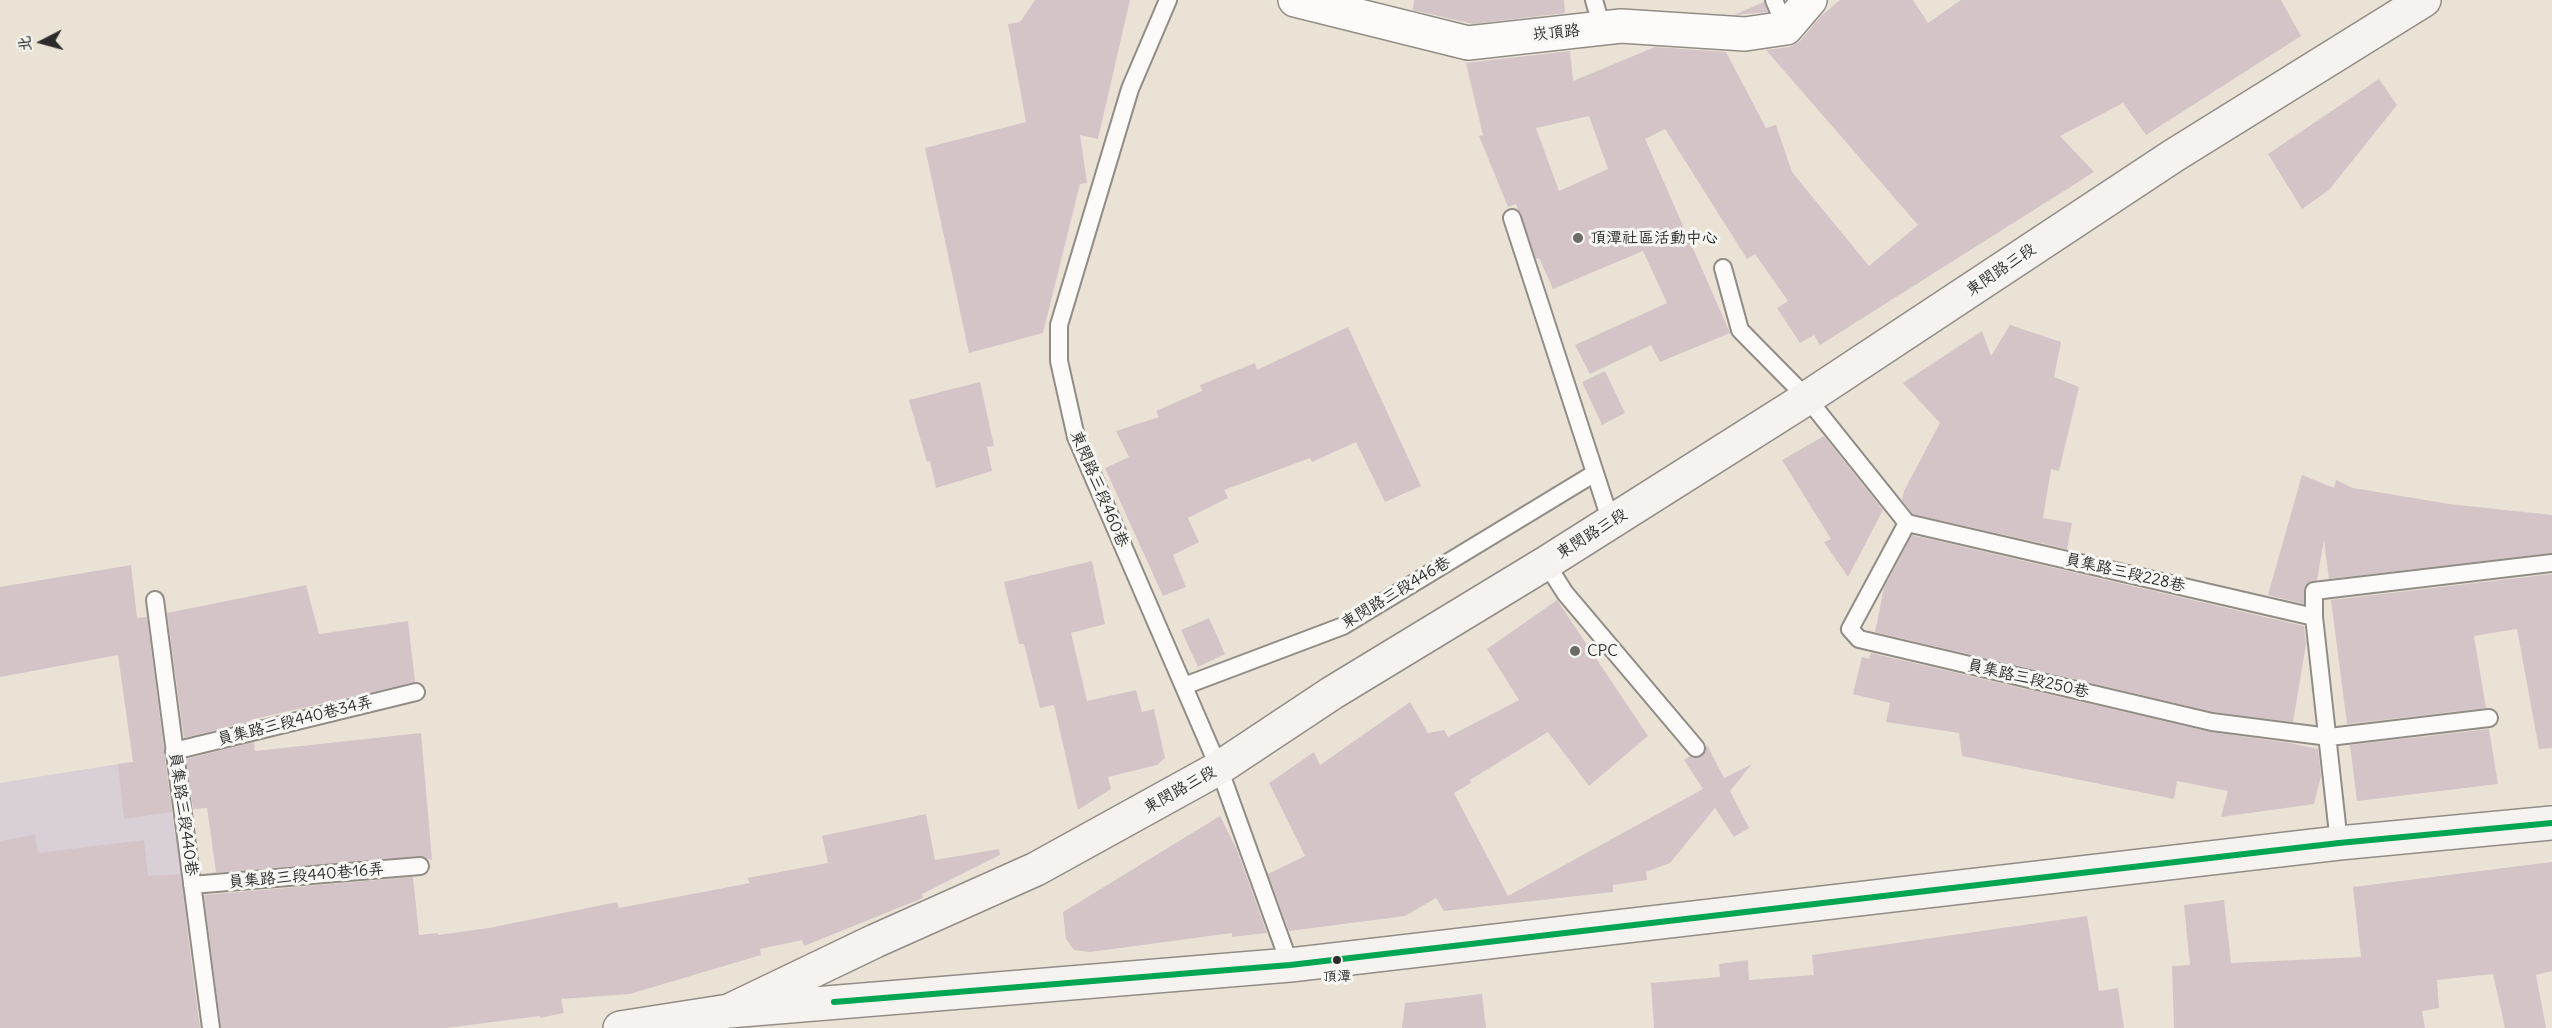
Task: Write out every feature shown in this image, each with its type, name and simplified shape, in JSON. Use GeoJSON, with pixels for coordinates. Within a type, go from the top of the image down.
{"type":"FeatureCollection","features":[{"type":"Feature","properties":{"kind":"main road","name":"東閔路三段"},"geometry":{"type":"LineString","coordinates":[[729,1011],[874,941],[1036,869],[1220,768],[1332,693],[1546,563],[1807,398],[2173,156],[2424,0]]}},
{"type":"Feature","properties":{"kind":"main road"},"geometry":{"type":"LineString","coordinates":[[620,1028],[729,1011],[1290,965],[2339,843],[2552,823]]}},
{"type":"Feature","properties":{"kind":"street","name":"崁頂路"},"geometry":{"type":"LineString","coordinates":[[1295,0],[1468,43],[1598,14],[1621,26],[1745,34],[1810,0]]}},
{"type":"Feature","properties":{"kind":"lane","name":"東閔路三段460巷"},"geometry":{"type":"LineString","coordinates":[[1168,0],[1130,89],[1062,314],[1059,325],[1059,361],[1076,437],[1220,768],[1290,965]]}},
{"type":"Feature","properties":{"kind":"lane"},"geometry":{"type":"LineString","coordinates":[[1512,218],[1611,522]]}},
{"type":"Feature","properties":{"kind":"lane"},"geometry":{"type":"LineString","coordinates":[[1723,268],[1740,330],[1807,398],[1907,523]]}},
{"type":"Feature","properties":{"kind":"lane","name":"東閔路三段446巷"},"geometry":{"type":"LineString","coordinates":[[1184,686],[1343,626],[1595,473]]}},
{"type":"Feature","properties":{"kind":"lane","name":"員集路三段228巷"},"geometry":{"type":"LineString","coordinates":[[1907,523],[2314,617]]}},
{"type":"Feature","properties":{"kind":"lane","name":"員集路三段250巷"},"geometry":{"type":"LineString","coordinates":[[1907,523],[1850,629],[1859,639],[2212,722],[2329,737],[2489,718]]}},
{"type":"Feature","properties":{"kind":"lane"},"geometry":{"type":"LineString","coordinates":[[1546,563],[1565,593],[1696,748]]}},
{"type":"Feature","properties":{"kind":"lane"},"geometry":{"type":"LineString","coordinates":[[2339,843],[2314,617],[2314,591],[2552,563]]}},
{"type":"Feature","properties":{"kind":"lane","name":"員集路三段440巷"},"geometry":{"type":"LineString","coordinates":[[155,600],[211,1028]]}},
{"type":"Feature","properties":{"kind":"lane","name":"員集路三段440巷34弄"},"geometry":{"type":"LineString","coordinates":[[174,751],[416,692]]}},
{"type":"Feature","properties":{"kind":"lane","name":"員集路三段440巷16弄"},"geometry":{"type":"LineString","coordinates":[[192,885],[420,866]]}},
{"type":"Feature","properties":{"kind":"shaded area"},"geometry":{"type":"Polygon","coordinates":[[[163,759],[182,874],[192,976],[0,1004],[0,783],[163,759]]]}},
{"type":"Feature","properties":{"kind":"building"},"geometry":{"type":"Polygon","coordinates":[[[1035,0],[1130,0],[1098,139],[1080,135],[1087,183],[1080,184],[1043,333],[969,353],[925,148],[1026,122],[1008,24],[1020,22],[1035,0]]]}},
{"type":"Feature","properties":{"kind":"building"},"geometry":{"type":"Polygon","coordinates":[[[1414,0],[1564,0],[1565,13],[1473,24],[1413,10],[1414,0]]]}},
{"type":"Feature","properties":{"kind":"building"},"geometry":{"type":"Polygon","coordinates":[[[1840,0],[1913,0],[1928,23],[1961,0],[2281,0],[2301,36],[2146,135],[2123,103],[2060,136],[2094,172],[1820,345],[1814,335],[1800,343],[1777,308],[1788,301],[1755,254],[1747,259],[1665,129],[1645,139],[1730,333],[1660,362],[1651,345],[1590,374],[1575,345],[1667,303],[1643,251],[1553,289],[1539,258],[1536,259],[1516,204],[1508,207],[1479,136],[1483,135],[1466,63],[1570,51],[1573,81],[1655,47],[1726,52],[1766,128],[1776,125],[1792,172],[1869,266],[1918,225],[1766,50],[1789,47],[1800,41],[1821,16],[1840,0]],[[1589,116],[1536,128],[1559,191],[1608,169],[1589,116]]]}},
{"type":"Feature","properties":{"kind":"building"},"geometry":{"type":"Polygon","coordinates":[[[1764,2],[1768,12],[1734,15],[1764,2]]]}},
{"type":"Feature","properties":{"kind":"building"},"geometry":{"type":"Polygon","coordinates":[[[2379,79],[2397,105],[2329,190],[2302,209],[2268,154],[2379,79]]]}},
{"type":"Feature","properties":{"kind":"building"},"geometry":{"type":"Polygon","coordinates":[[[2010,325],[2061,342],[2054,377],[2079,387],[2059,471],[2051,469],[2043,518],[2072,523],[2067,549],[1913,514],[1902,500],[1904,491],[1940,423],[1903,383],[1982,331],[1991,356],[2010,325]]]}},
{"type":"Feature","properties":{"kind":"building"},"geometry":{"type":"Polygon","coordinates":[[[1348,327],[1421,486],[1385,502],[1356,442],[1312,462],[1310,458],[1224,490],[1228,498],[1188,518],[1199,542],[1173,555],[1186,587],[1163,596],[1105,468],[1129,457],[1116,431],[1159,417],[1156,411],[1202,391],[1200,385],[1255,363],[1257,370],[1348,327]]]}},
{"type":"Feature","properties":{"kind":"building"},"geometry":{"type":"Polygon","coordinates":[[[1605,371],[1625,413],[1602,425],[1582,382],[1605,371]]]}},
{"type":"Feature","properties":{"kind":"building"},"geometry":{"type":"Polygon","coordinates":[[[980,382],[994,446],[987,447],[992,471],[936,488],[930,461],[927,462],[909,400],[980,382]]]}},
{"type":"Feature","properties":{"kind":"building"},"geometry":{"type":"Polygon","coordinates":[[[1824,436],[1883,510],[1848,577],[1824,542],[1831,539],[1782,460],[1824,436]]]}},
{"type":"Feature","properties":{"kind":"building"},"geometry":{"type":"Polygon","coordinates":[[[2302,475],[2334,488],[2336,480],[2353,488],[2449,504],[2552,515],[2552,553],[2329,579],[2324,540],[2317,580],[2305,586],[2304,604],[2268,595],[2302,475]]]}},
{"type":"Feature","properties":{"kind":"building"},"geometry":{"type":"Polygon","coordinates":[[[1912,535],[2304,626],[2306,644],[2293,722],[2214,712],[1875,632],[1884,588],[1912,535]]]}},
{"type":"Feature","properties":{"kind":"building"},"geometry":{"type":"Polygon","coordinates":[[[1092,561],[1105,624],[1071,633],[1087,701],[1136,690],[1142,712],[1154,709],[1165,758],[1157,765],[1108,777],[1111,789],[1078,810],[1054,705],[1040,708],[1024,644],[1019,644],[1004,582],[1092,561]]]}},
{"type":"Feature","properties":{"kind":"building"},"geometry":{"type":"Polygon","coordinates":[[[131,565],[137,618],[147,617],[172,812],[124,819],[118,764],[133,762],[118,655],[0,677],[0,587],[131,565]]]}},
{"type":"Feature","properties":{"kind":"building"},"geometry":{"type":"Polygon","coordinates":[[[2552,574],[2552,748],[2539,749],[2517,629],[2474,636],[2486,708],[2347,724],[2331,600],[2552,574]]]}},
{"type":"Feature","properties":{"kind":"building"},"geometry":{"type":"Polygon","coordinates":[[[306,585],[319,634],[408,621],[415,682],[250,720],[184,738],[167,613],[306,585]]]}},
{"type":"Feature","properties":{"kind":"building"},"geometry":{"type":"Polygon","coordinates":[[[1557,600],[1648,736],[1589,786],[1548,732],[1470,780],[1471,783],[1454,793],[1508,896],[1703,789],[1684,760],[1690,756],[1697,758],[1702,756],[1707,745],[1724,778],[1752,764],[1730,791],[1749,828],[1734,837],[1715,808],[1670,863],[1646,872],[1647,880],[1613,885],[1613,892],[1444,911],[1436,898],[1405,916],[1289,931],[1268,874],[1305,856],[1269,783],[1314,752],[1320,765],[1410,702],[1428,733],[1444,730],[1448,737],[1519,700],[1487,649],[1557,600]]]}},
{"type":"Feature","properties":{"kind":"building"},"geometry":{"type":"Polygon","coordinates":[[[1209,618],[1225,654],[1198,667],[1181,630],[1209,618]]]}},
{"type":"Feature","properties":{"kind":"building"},"geometry":{"type":"Polygon","coordinates":[[[1871,653],[2210,732],[2318,749],[2321,776],[2314,804],[2221,817],[2228,791],[2177,781],[2174,799],[1962,756],[1959,733],[1886,722],[1890,703],[1853,694],[1862,657],[1869,659],[1871,653]]]}},
{"type":"Feature","properties":{"kind":"building"},"geometry":{"type":"Polygon","coordinates":[[[2489,729],[2498,784],[2357,801],[2350,745],[2489,729]]]}},
{"type":"Feature","properties":{"kind":"building"},"geometry":{"type":"Polygon","coordinates":[[[421,733],[432,860],[419,856],[201,874],[216,872],[207,808],[193,809],[186,759],[254,742],[255,751],[421,733]]]}},
{"type":"Feature","properties":{"kind":"building"},"geometry":{"type":"Polygon","coordinates":[[[926,814],[935,860],[999,849],[1000,855],[922,894],[923,898],[804,946],[802,940],[760,949],[761,955],[630,994],[561,999],[564,1013],[540,1018],[540,1016],[446,1028],[221,1028],[204,895],[413,877],[419,935],[438,933],[438,935],[489,928],[617,902],[619,908],[750,883],[747,878],[828,863],[822,836],[926,814]]]}},
{"type":"Feature","properties":{"kind":"building"},"geometry":{"type":"Polygon","coordinates":[[[1220,816],[1237,850],[1267,933],[1232,937],[1232,933],[1090,952],[1074,950],[1066,939],[1063,912],[1220,816]]]}},
{"type":"Feature","properties":{"kind":"building"},"geometry":{"type":"Polygon","coordinates":[[[35,835],[38,853],[144,840],[148,876],[180,874],[200,1028],[0,1028],[0,841],[35,835]]]}},
{"type":"Feature","properties":{"kind":"building"},"geometry":{"type":"Polygon","coordinates":[[[2552,862],[2552,971],[2536,975],[2546,1028],[2505,1028],[2493,974],[2437,980],[2439,1008],[2422,1011],[2425,1028],[2174,1028],[2172,966],[2190,965],[2184,905],[2224,900],[2231,963],[2361,957],[2353,887],[2552,862]]]}},
{"type":"Feature","properties":{"kind":"building"},"geometry":{"type":"Polygon","coordinates":[[[2087,916],[2099,991],[2118,988],[2124,1028],[1654,1028],[1651,983],[1720,977],[1719,964],[1748,960],[1749,980],[1814,975],[1812,955],[2087,916]]]}},
{"type":"Feature","properties":{"kind":"building"},"geometry":{"type":"Polygon","coordinates":[[[1482,994],[1486,1028],[1402,1028],[1405,1003],[1482,994]]]}},
{"type":"Feature","properties":{"kind":"transit line"},"geometry":{"type":"LineString","coordinates":[[834,1002],[1290,965],[2339,843],[2552,823]]}},
{"type":"Feature","properties":{"kind":"place","name":"頂潭社區活動中心"},"geometry":{"type":"Point","coordinates":[1578,238]}},
{"type":"Feature","properties":{"kind":"place","name":"CPC"},"geometry":{"type":"Point","coordinates":[1575,651]}},
{"type":"Feature","properties":{"kind":"place","name":"頂潭"},"geometry":{"type":"Point","coordinates":[1337,960]}}]}
